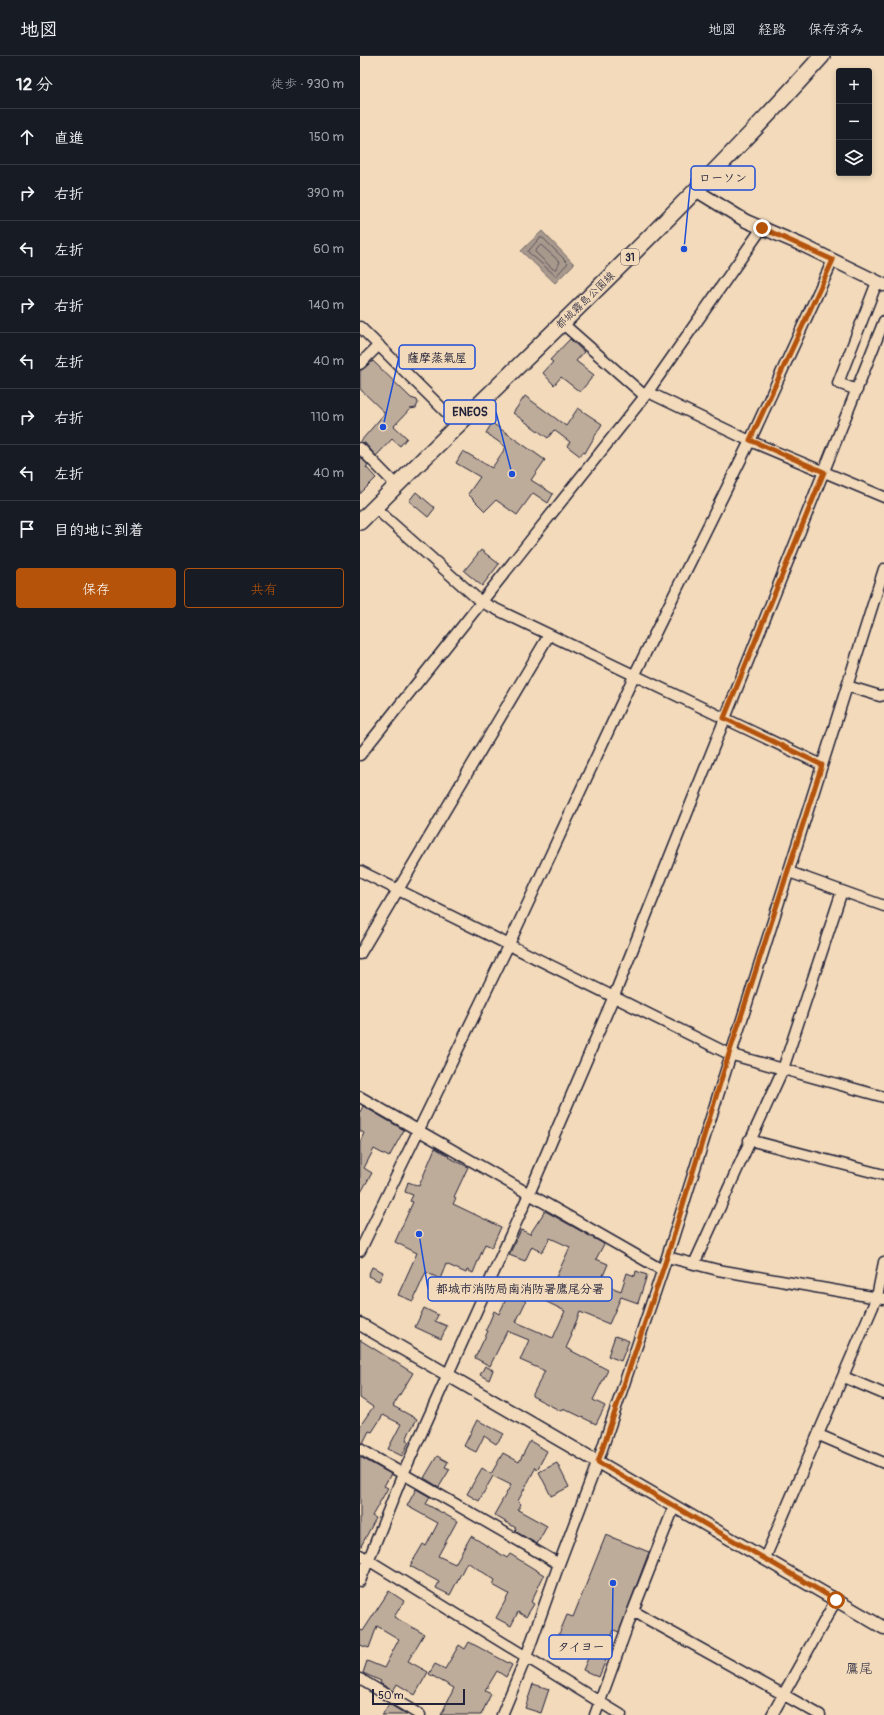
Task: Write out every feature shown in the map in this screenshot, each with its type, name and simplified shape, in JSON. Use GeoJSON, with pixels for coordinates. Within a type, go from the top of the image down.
{"type":"FeatureCollection","features":[{"type":"Feature","properties":{"kind":"main road","name":"都城霧島公園線"},"geometry":{"type":"LineString","coordinates":[[360,522],[458,424],[697,191],[822,56]]}},
{"type":"Feature","properties":{"kind":"street"},"geometry":{"type":"LineString","coordinates":[[697,191],[731,213],[880,283],[838,383],[857,390]]}},
{"type":"Feature","properties":{"kind":"street"},"geometry":{"type":"LineString","coordinates":[[360,755],[646,394],[762,228]]}},
{"type":"Feature","properties":{"kind":"street"},"geometry":{"type":"LineString","coordinates":[[360,1251],[509,944],[634,676],[750,440],[833,260]]}},
{"type":"Feature","properties":{"kind":"street"},"geometry":{"type":"LineString","coordinates":[[360,1581],[403,1474],[529,1194],[614,996],[884,321]]}},
{"type":"Feature","properties":{"kind":"street"},"geometry":{"type":"LineString","coordinates":[[562,323],[646,394],[884,497]]}},
{"type":"Feature","properties":{"kind":"street"},"geometry":{"type":"LineString","coordinates":[[360,327],[458,424]]}},
{"type":"Feature","properties":{"kind":"street"},"geometry":{"type":"LineString","coordinates":[[360,364],[379,345]]}},
{"type":"Feature","properties":{"kind":"street"},"geometry":{"type":"LineString","coordinates":[[360,448],[396,485]]}},
{"type":"Feature","properties":{"kind":"street"},"geometry":{"type":"LineString","coordinates":[[375,508],[481,602],[822,765]]}},
{"type":"Feature","properties":{"kind":"street"},"geometry":{"type":"LineString","coordinates":[[502,1715],[526,1657],[559,1564],[598,1462],[667,1257],[729,1054],[789,872],[884,569]]}},
{"type":"Feature","properties":{"kind":"street"},"geometry":{"type":"LineString","coordinates":[[360,954],[549,635]]}},
{"type":"Feature","properties":{"kind":"street"},"geometry":{"type":"LineString","coordinates":[[847,686],[880,696],[884,695]]}},
{"type":"Feature","properties":{"kind":"street"},"geometry":{"type":"LineString","coordinates":[[360,871],[729,1054],[884,1097]]}},
{"type":"Feature","properties":{"kind":"street"},"geometry":{"type":"LineString","coordinates":[[789,872],[884,906]]}},
{"type":"Feature","properties":{"kind":"street"},"geometry":{"type":"LineString","coordinates":[[694,1264],[749,1140],[783,1069],[842,891]]}},
{"type":"Feature","properties":{"kind":"street"},"geometry":{"type":"LineString","coordinates":[[360,1097],[662,1270]]}},
{"type":"Feature","properties":{"kind":"street"},"geometry":{"type":"LineString","coordinates":[[749,1140],[884,1175]]}},
{"type":"Feature","properties":{"kind":"street"},"geometry":{"type":"LineString","coordinates":[[667,1257],[718,1270],[881,1298]]}},
{"type":"Feature","properties":{"kind":"street"},"geometry":{"type":"LineString","coordinates":[[765,1558],[844,1377],[881,1298],[884,1262]]}},
{"type":"Feature","properties":{"kind":"street"},"geometry":{"type":"LineString","coordinates":[[360,1324],[884,1628]]}},
{"type":"Feature","properties":{"kind":"street"},"geometry":{"type":"LineString","coordinates":[[844,1377],[884,1394]]}},
{"type":"Feature","properties":{"kind":"street"},"geometry":{"type":"LineString","coordinates":[[819,1435],[884,1463]]}},
{"type":"Feature","properties":{"kind":"street"},"geometry":{"type":"LineString","coordinates":[[360,1449],[559,1564]]}},
{"type":"Feature","properties":{"kind":"street"},"geometry":{"type":"LineString","coordinates":[[595,1715],[633,1611],[674,1507]]}},
{"type":"Feature","properties":{"kind":"street"},"geometry":{"type":"LineString","coordinates":[[360,1555],[621,1715]]}},
{"type":"Feature","properties":{"kind":"street"},"geometry":{"type":"LineString","coordinates":[[772,1715],[836,1600]]}},
{"type":"Feature","properties":{"kind":"street"},"geometry":{"type":"LineString","coordinates":[[633,1611],[820,1715]]}},
{"type":"Feature","properties":{"kind":"street"},"geometry":{"type":"LineString","coordinates":[[360,1680],[420,1715]]}},
{"type":"Feature","properties":{"kind":"water"},"geometry":{"type":"Polygon","coordinates":[[[542,231],[574,264],[555,283],[521,251],[542,231]]]}},
{"type":"Feature","properties":{"kind":"building"},"geometry":{"type":"Polygon","coordinates":[[[570,339],[584,352],[576,361],[594,375],[580,392],[561,377],[554,385],[543,373],[553,362],[550,360],[570,339]]]}},
{"type":"Feature","properties":{"kind":"building"},"geometry":{"type":"Polygon","coordinates":[[[373,361],[411,398],[417,400],[418,403],[416,408],[410,409],[394,426],[407,438],[400,446],[392,439],[376,456],[365,443],[360,442],[385,413],[360,389],[360,371],[373,361]]]}},
{"type":"Feature","properties":{"kind":"building"},"geometry":{"type":"Polygon","coordinates":[[[525,396],[566,426],[578,408],[602,424],[585,453],[583,452],[580,456],[567,446],[570,442],[554,430],[548,438],[513,413],[525,396]]]}},
{"type":"Feature","properties":{"kind":"building"},"geometry":{"type":"Polygon","coordinates":[[[492,423],[545,460],[531,480],[553,494],[548,503],[533,493],[517,515],[496,500],[485,511],[468,494],[480,477],[456,463],[463,451],[492,468],[506,447],[486,433],[492,423]]]}},
{"type":"Feature","properties":{"kind":"building"},"geometry":{"type":"Polygon","coordinates":[[[360,457],[368,465],[366,467],[376,478],[360,494],[360,457]]]}},
{"type":"Feature","properties":{"kind":"building"},"geometry":{"type":"Polygon","coordinates":[[[416,492],[435,508],[428,517],[409,501],[416,492]]]}},
{"type":"Feature","properties":{"kind":"building"},"geometry":{"type":"Polygon","coordinates":[[[481,550],[499,564],[482,586],[464,571],[481,550]]]}},
{"type":"Feature","properties":{"kind":"building"},"geometry":{"type":"Polygon","coordinates":[[[363,1106],[404,1130],[389,1157],[374,1149],[364,1168],[372,1173],[360,1194],[360,1142],[364,1133],[360,1131],[360,1112],[363,1106]]]}},
{"type":"Feature","properties":{"kind":"building"},"geometry":{"type":"Polygon","coordinates":[[[435,1148],[449,1156],[448,1157],[468,1167],[454,1197],[456,1198],[453,1204],[501,1227],[492,1247],[485,1244],[473,1273],[467,1270],[466,1273],[446,1264],[440,1279],[426,1272],[413,1301],[398,1295],[417,1253],[395,1242],[413,1202],[410,1201],[413,1195],[405,1192],[408,1182],[419,1186],[435,1148]]]}},
{"type":"Feature","properties":{"kind":"building"},"geometry":{"type":"Polygon","coordinates":[[[545,1211],[604,1244],[596,1259],[608,1264],[600,1283],[621,1291],[627,1273],[635,1276],[636,1271],[647,1275],[638,1303],[621,1297],[609,1324],[580,1312],[566,1348],[608,1370],[593,1400],[605,1406],[596,1424],[563,1408],[561,1411],[532,1396],[545,1371],[520,1360],[529,1340],[507,1331],[490,1366],[475,1358],[488,1331],[486,1330],[494,1311],[499,1314],[509,1293],[526,1301],[516,1322],[553,1338],[565,1311],[545,1301],[570,1247],[550,1238],[542,1252],[532,1246],[525,1261],[509,1255],[521,1230],[530,1234],[545,1211]]]}},
{"type":"Feature","properties":{"kind":"building"},"geometry":{"type":"Polygon","coordinates":[[[372,1267],[383,1272],[379,1281],[368,1276],[372,1267]]]}},
{"type":"Feature","properties":{"kind":"building"},"geometry":{"type":"Polygon","coordinates":[[[424,1308],[438,1315],[435,1321],[447,1326],[441,1339],[415,1327],[424,1308]]]}},
{"type":"Feature","properties":{"kind":"building"},"geometry":{"type":"Polygon","coordinates":[[[615,1336],[629,1341],[621,1361],[608,1356],[615,1336]]]}},
{"type":"Feature","properties":{"kind":"building"},"geometry":{"type":"Polygon","coordinates":[[[360,1340],[413,1373],[393,1406],[417,1419],[406,1440],[409,1442],[402,1456],[388,1449],[401,1424],[383,1415],[372,1432],[369,1431],[363,1443],[360,1443],[360,1426],[373,1407],[360,1398],[360,1340]]]}},
{"type":"Feature","properties":{"kind":"building"},"geometry":{"type":"Polygon","coordinates":[[[485,1366],[493,1370],[489,1380],[480,1375],[485,1366]]]}},
{"type":"Feature","properties":{"kind":"building"},"geometry":{"type":"Polygon","coordinates":[[[477,1420],[504,1434],[496,1444],[484,1436],[476,1452],[464,1446],[477,1420]]]}},
{"type":"Feature","properties":{"kind":"building"},"geometry":{"type":"Polygon","coordinates":[[[530,1441],[547,1451],[537,1470],[536,1467],[518,1501],[521,1504],[518,1510],[547,1526],[537,1544],[515,1531],[516,1528],[494,1515],[511,1485],[493,1476],[479,1501],[467,1494],[482,1468],[491,1474],[503,1453],[519,1462],[530,1441]]]}},
{"type":"Feature","properties":{"kind":"building"},"geometry":{"type":"Polygon","coordinates":[[[437,1456],[448,1462],[445,1467],[450,1469],[439,1487],[424,1478],[437,1456]]]}},
{"type":"Feature","properties":{"kind":"building"},"geometry":{"type":"Polygon","coordinates":[[[360,1457],[391,1474],[384,1486],[388,1488],[372,1516],[376,1518],[360,1548],[360,1457]]]}},
{"type":"Feature","properties":{"kind":"building"},"geometry":{"type":"Polygon","coordinates":[[[557,1463],[569,1487],[551,1496],[539,1472],[557,1463]]]}},
{"type":"Feature","properties":{"kind":"building"},"geometry":{"type":"Polygon","coordinates":[[[416,1489],[430,1497],[426,1504],[457,1521],[438,1556],[455,1564],[471,1536],[507,1558],[510,1554],[544,1575],[531,1602],[534,1604],[526,1617],[518,1612],[511,1626],[496,1618],[509,1594],[493,1585],[495,1580],[467,1562],[450,1595],[436,1588],[439,1582],[410,1566],[423,1544],[426,1546],[438,1523],[407,1506],[416,1489]]]}},
{"type":"Feature","properties":{"kind":"building"},"geometry":{"type":"Polygon","coordinates":[[[606,1535],[649,1552],[619,1632],[614,1630],[603,1659],[606,1660],[599,1677],[583,1670],[593,1647],[559,1634],[567,1615],[573,1617],[606,1535]]]}},
{"type":"Feature","properties":{"kind":"building"},"geometry":{"type":"Polygon","coordinates":[[[389,1591],[404,1601],[394,1617],[424,1634],[408,1661],[428,1672],[415,1695],[397,1684],[393,1691],[380,1683],[381,1681],[363,1673],[367,1661],[384,1668],[399,1639],[377,1626],[369,1648],[360,1645],[360,1630],[363,1631],[389,1591]]]}},
{"type":"Feature","properties":{"kind":"building"},"geometry":{"type":"Polygon","coordinates":[[[469,1642],[512,1665],[506,1677],[497,1671],[485,1691],[491,1694],[481,1715],[441,1715],[454,1688],[429,1674],[435,1664],[445,1669],[459,1645],[465,1649],[469,1642]]]}},
{"type":"Feature","properties":{"kind":"building"},"geometry":{"type":"Polygon","coordinates":[[[533,1684],[549,1689],[541,1713],[525,1708],[533,1684]]]}},
{"type":"Feature","properties":{"kind":"building"},"geometry":{"type":"Polygon","coordinates":[[[389,1704],[407,1715],[382,1715],[389,1704]]]}},
{"type":"Feature","properties":{"kind":"place","name":"ローソン"},"geometry":{"type":"Point","coordinates":[684,249]}},
{"type":"Feature","properties":{"kind":"place","name":"薩摩蒸氣屋"},"geometry":{"type":"Point","coordinates":[383,427]}},
{"type":"Feature","properties":{"kind":"place","name":"ENEOS"},"geometry":{"type":"Point","coordinates":[512,474]}},
{"type":"Feature","properties":{"kind":"place","name":"都城市消防局南消防署鷹尾分署"},"geometry":{"type":"Point","coordinates":[419,1234]}},
{"type":"Feature","properties":{"kind":"place","name":"タイヨー"},"geometry":{"type":"Point","coordinates":[613,1583]}},
{"type":"Feature","properties":{"kind":"district","name":"鷹尾"},"geometry":{"type":"Point","coordinates":[859,1668]}},
{"type":"Feature","properties":{"kind":"route"},"geometry":{"type":"LineString","coordinates":[[762,228],[833,260],[750,440],[824,472],[724,718],[822,765],[789,872],[729,1054],[667,1257],[598,1462],[836,1600]]}}]}
